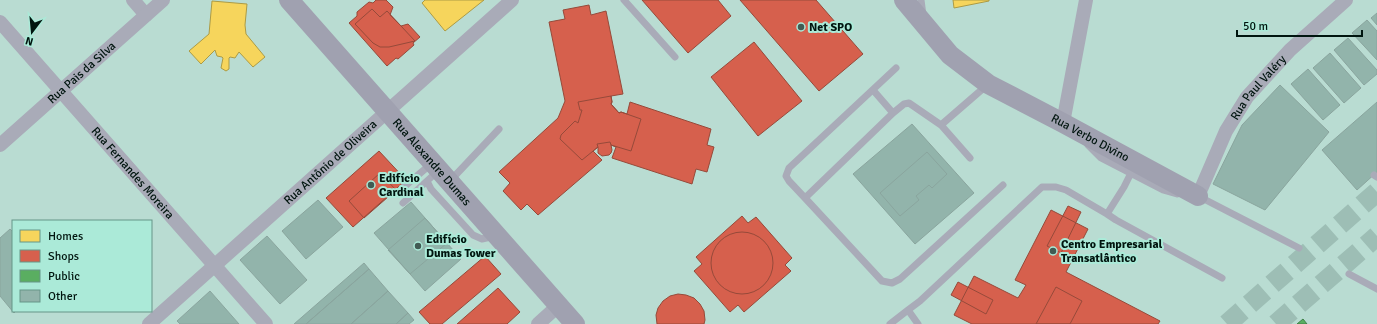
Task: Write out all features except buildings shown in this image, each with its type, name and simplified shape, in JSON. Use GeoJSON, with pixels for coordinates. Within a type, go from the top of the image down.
{"type":"FeatureCollection","features":[{"type":"Feature","properties":{"kind":"street"},"geometry":{"type":"LineString","coordinates":[[133,0],[146,15]]}},
{"type":"Feature","properties":{"kind":"street","name":"Rua Pais da Silva"},"geometry":{"type":"LineString","coordinates":[[0,145],[163,0]]}},
{"type":"Feature","properties":{"kind":"street","name":"Rua Alexandre Dumas"},"geometry":{"type":"LineString","coordinates":[[289,0],[387,111],[437,174],[498,235],[575,324]]}},
{"type":"Feature","properties":{"kind":"street","name":"Rua Antônio de Oliveira"},"geometry":{"type":"LineString","coordinates":[[149,324],[512,0]]}},
{"type":"Feature","properties":{"kind":"street","name":"Rua Verbo Divino"},"geometry":{"type":"LineString","coordinates":[[904,0],[950,55],[988,84],[1198,196]]}},
{"type":"Feature","properties":{"kind":"street"},"geometry":{"type":"LineString","coordinates":[[1070,127],[1086,5],[1096,0]]}},
{"type":"Feature","properties":{"kind":"street","name":"Rua Paul Valéry"},"geometry":{"type":"LineString","coordinates":[[1198,196],[1226,131],[1247,97],[1290,50],[1346,0]]}},
{"type":"Feature","properties":{"kind":"street","name":"Rua Fernandes Moreira"},"geometry":{"type":"LineString","coordinates":[[0,22],[266,324]]}},
{"type":"Feature","properties":{"kind":"street"},"geometry":{"type":"LineString","coordinates":[[538,324],[559,305]]}},
{"type":"Feature","properties":{"kind":"lane"},"geometry":{"type":"LineString","coordinates":[[624,0],[675,57]]}},
{"type":"Feature","properties":{"kind":"lane"},"geometry":{"type":"LineString","coordinates":[[921,0],[924,24]]}},
{"type":"Feature","properties":{"kind":"lane"},"geometry":{"type":"LineString","coordinates":[[896,68],[790,168],[786,176],[789,181],[882,281],[892,283],[900,279],[1003,186]]}},
{"type":"Feature","properties":{"kind":"lane"},"geometry":{"type":"LineString","coordinates":[[941,125],[988,84]]}},
{"type":"Feature","properties":{"kind":"lane"},"geometry":{"type":"LineString","coordinates":[[873,90],[893,113]]}},
{"type":"Feature","properties":{"kind":"lane"},"geometry":{"type":"LineString","coordinates":[[805,198],[904,104],[909,103],[941,125],[970,158]]}},
{"type":"Feature","properties":{"kind":"lane"},"geometry":{"type":"LineString","coordinates":[[1070,127],[1101,158],[1163,190],[1176,194],[1198,196]]}},
{"type":"Feature","properties":{"kind":"lane"},"geometry":{"type":"LineString","coordinates":[[403,203],[437,174],[499,129]]}},
{"type":"Feature","properties":{"kind":"lane"},"geometry":{"type":"LineString","coordinates":[[1107,214],[1131,173]]}},
{"type":"Feature","properties":{"kind":"lane"},"geometry":{"type":"LineString","coordinates":[[405,186],[437,174]]}},
{"type":"Feature","properties":{"kind":"lane"},"geometry":{"type":"LineString","coordinates":[[890,324],[920,301],[1042,187],[1056,187],[1066,190],[1116,220],[1222,278]]}},
{"type":"Feature","properties":{"kind":"lane","name":"Rua Verbo Divino"},"geometry":{"type":"LineString","coordinates":[[1198,196],[1299,248]]}},
{"type":"Feature","properties":{"kind":"lane"},"geometry":{"type":"LineString","coordinates":[[1349,274],[1377,289]]}},
{"type":"Feature","properties":{"kind":"lane"},"geometry":{"type":"LineString","coordinates":[[908,310],[918,324]]}},
{"type":"Feature","properties":{"kind":"tunnel"},"geometry":{"type":"LineString","coordinates":[[1227,324],[1377,192]]}},
{"type":"Feature","properties":{"kind":"tunnel"},"geometry":{"type":"LineString","coordinates":[[1276,324],[1377,236]]}},
{"type":"Feature","properties":{"kind":"place","name":"Net SPO"},"geometry":{"type":"Point","coordinates":[801,27]}},
{"type":"Feature","properties":{"kind":"place","name":"Edifício Cardinal"},"geometry":{"type":"Point","coordinates":[371,185]}},
{"type":"Feature","properties":{"kind":"place","name":"Edifício Dumas Tower"},"geometry":{"type":"Point","coordinates":[418,246]}},
{"type":"Feature","properties":{"kind":"place","name":"Centro Empresarial Transatlântico"},"geometry":{"type":"Point","coordinates":[1053,251]}}]}
